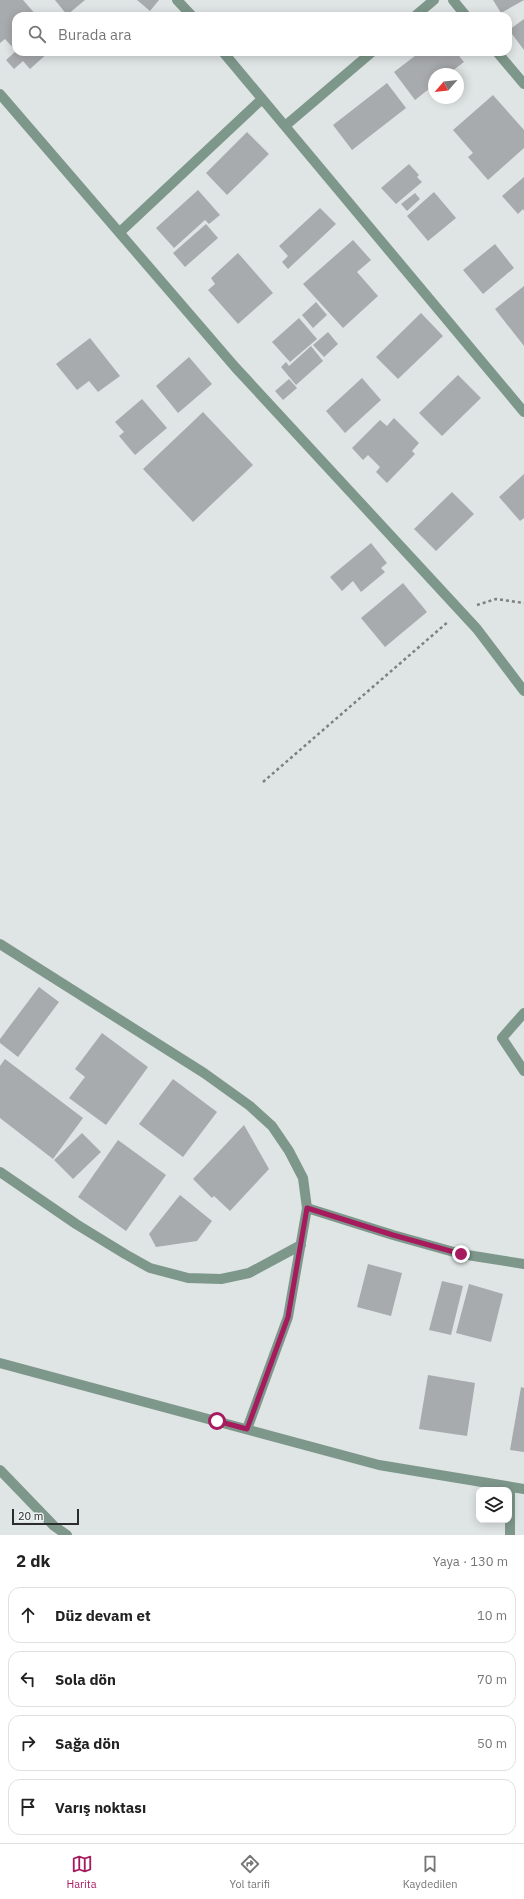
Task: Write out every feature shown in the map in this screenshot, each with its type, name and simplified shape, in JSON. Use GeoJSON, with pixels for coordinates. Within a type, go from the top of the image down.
{"type":"FeatureCollection","features":[{"type":"Feature","properties":{"kind":"street"},"geometry":{"type":"LineString","coordinates":[[177,0],[188,12]]}},
{"type":"Feature","properties":{"kind":"street"},"geometry":{"type":"LineString","coordinates":[[420,12],[434,0]]}},
{"type":"Feature","properties":{"kind":"street"},"geometry":{"type":"LineString","coordinates":[[454,0],[463,12]]}},
{"type":"Feature","properties":{"kind":"street"},"geometry":{"type":"LineString","coordinates":[[226,56],[524,412]]}},
{"type":"Feature","properties":{"kind":"street"},"geometry":{"type":"LineString","coordinates":[[285,126],[367,56]]}},
{"type":"Feature","properties":{"kind":"street"},"geometry":{"type":"LineString","coordinates":[[500,56],[524,84]]}},
{"type":"Feature","properties":{"kind":"street"},"geometry":{"type":"LineString","coordinates":[[0,94],[235,367],[477,630],[524,691]]}},
{"type":"Feature","properties":{"kind":"street"},"geometry":{"type":"LineString","coordinates":[[120,232],[262,99]]}},
{"type":"Feature","properties":{"kind":"street"},"geometry":{"type":"LineString","coordinates":[[0,944],[198,1069],[250,1106],[272,1126],[289,1151],[303,1178],[307,1208],[288,1317],[247,1429]]}},
{"type":"Feature","properties":{"kind":"street"},"geometry":{"type":"LineString","coordinates":[[524,1013],[502,1038],[524,1071]]}},
{"type":"Feature","properties":{"kind":"street"},"geometry":{"type":"LineString","coordinates":[[0,1172],[76,1224],[125,1254],[150,1268],[188,1278],[221,1279],[249,1273],[301,1245]]}},
{"type":"Feature","properties":{"kind":"street"},"geometry":{"type":"LineString","coordinates":[[307,1208],[393,1235],[461,1254],[524,1264]]}},
{"type":"Feature","properties":{"kind":"street"},"geometry":{"type":"LineString","coordinates":[[0,1363],[380,1465],[510,1487]]}},
{"type":"Feature","properties":{"kind":"street"},"geometry":{"type":"LineString","coordinates":[[0,1470],[54,1526],[67,1535]]}},
{"type":"Feature","properties":{"kind":"street"},"geometry":{"type":"LineString","coordinates":[[512,1487],[524,1489]]}},
{"type":"Feature","properties":{"kind":"street"},"geometry":{"type":"LineString","coordinates":[[510,1523],[510,1535]]}},
{"type":"Feature","properties":{"kind":"path"},"geometry":{"type":"LineString","coordinates":[[263,782],[460,611],[496,598],[524,603]]}},
{"type":"Feature","properties":{"kind":"building"},"geometry":{"type":"Polygon","coordinates":[[[0,0],[23,0],[34,12],[12,12],[12,47],[5,39],[0,43],[0,0]]]}},
{"type":"Feature","properties":{"kind":"building"},"geometry":{"type":"Polygon","coordinates":[[[55,0],[85,0],[71,12],[65,12],[55,0]]]}},
{"type":"Feature","properties":{"kind":"building"},"geometry":{"type":"Polygon","coordinates":[[[137,0],[159,0],[150,11],[137,0]]]}},
{"type":"Feature","properties":{"kind":"building"},"geometry":{"type":"Polygon","coordinates":[[[493,0],[524,0],[503,12],[500,12],[493,0]]]}},
{"type":"Feature","properties":{"kind":"building"},"geometry":{"type":"Polygon","coordinates":[[[524,19],[524,50],[512,34],[512,28],[524,19]]]}},
{"type":"Feature","properties":{"kind":"building"},"geometry":{"type":"Polygon","coordinates":[[[12,55],[12,56],[45,56],[30,69],[23,61],[14,69],[6,60],[12,55]]]}},
{"type":"Feature","properties":{"kind":"building"},"geometry":{"type":"Polygon","coordinates":[[[415,56],[459,56],[464,62],[456,68],[428,68],[428,90],[415,100],[394,72],[415,56]]]}},
{"type":"Feature","properties":{"kind":"building"},"geometry":{"type":"Polygon","coordinates":[[[387,83],[406,108],[352,150],[333,125],[387,83]]]}},
{"type":"Feature","properties":{"kind":"building"},"geometry":{"type":"Polygon","coordinates":[[[493,95],[524,130],[524,148],[488,180],[468,157],[473,153],[453,130],[493,95]]]}},
{"type":"Feature","properties":{"kind":"building"},"geometry":{"type":"Polygon","coordinates":[[[247,132],[269,154],[227,195],[206,173],[247,132]]]}},
{"type":"Feature","properties":{"kind":"building"},"geometry":{"type":"Polygon","coordinates":[[[409,164],[419,175],[417,177],[422,182],[396,204],[381,188],[409,164]]]}},
{"type":"Feature","properties":{"kind":"building"},"geometry":{"type":"Polygon","coordinates":[[[524,177],[524,211],[523,209],[518,214],[502,196],[524,177]]]}},
{"type":"Feature","properties":{"kind":"building"},"geometry":{"type":"Polygon","coordinates":[[[198,190],[220,215],[209,224],[205,220],[174,248],[156,228],[198,190]]]}},
{"type":"Feature","properties":{"kind":"building"},"geometry":{"type":"Polygon","coordinates":[[[434,192],[456,218],[428,241],[407,216],[434,192]]]}},
{"type":"Feature","properties":{"kind":"building"},"geometry":{"type":"Polygon","coordinates":[[[415,193],[420,199],[407,211],[401,204],[415,193]]]}},
{"type":"Feature","properties":{"kind":"building"},"geometry":{"type":"Polygon","coordinates":[[[320,208],[336,224],[288,269],[282,262],[288,256],[279,246],[320,208]]]}},
{"type":"Feature","properties":{"kind":"building"},"geometry":{"type":"Polygon","coordinates":[[[206,224],[218,238],[185,267],[173,253],[206,224]]]}},
{"type":"Feature","properties":{"kind":"building"},"geometry":{"type":"Polygon","coordinates":[[[353,240],[371,260],[357,272],[378,296],[343,328],[303,284],[353,240]]]}},
{"type":"Feature","properties":{"kind":"building"},"geometry":{"type":"Polygon","coordinates":[[[495,244],[514,268],[483,294],[463,270],[495,244]]]}},
{"type":"Feature","properties":{"kind":"building"},"geometry":{"type":"Polygon","coordinates":[[[238,253],[273,293],[238,324],[208,290],[215,284],[211,278],[238,253]]]}},
{"type":"Feature","properties":{"kind":"building"},"geometry":{"type":"Polygon","coordinates":[[[524,286],[524,346],[495,309],[524,286]]]}},
{"type":"Feature","properties":{"kind":"building"},"geometry":{"type":"Polygon","coordinates":[[[316,302],[327,315],[313,328],[302,315],[316,302]]]}},
{"type":"Feature","properties":{"kind":"building"},"geometry":{"type":"Polygon","coordinates":[[[421,313],[443,336],[398,379],[376,357],[421,313]]]}},
{"type":"Feature","properties":{"kind":"building"},"geometry":{"type":"Polygon","coordinates":[[[299,318],[317,339],[290,362],[272,342],[299,318]]]}},
{"type":"Feature","properties":{"kind":"building"},"geometry":{"type":"Polygon","coordinates":[[[328,332],[338,344],[324,357],[313,345],[328,332]]]}},
{"type":"Feature","properties":{"kind":"building"},"geometry":{"type":"Polygon","coordinates":[[[90,338],[120,376],[98,392],[89,381],[77,390],[56,364],[90,338]]]}},
{"type":"Feature","properties":{"kind":"building"},"geometry":{"type":"Polygon","coordinates":[[[311,346],[323,361],[296,385],[281,367],[286,362],[289,366],[311,346]]]}},
{"type":"Feature","properties":{"kind":"building"},"geometry":{"type":"Polygon","coordinates":[[[189,357],[212,384],[178,413],[156,386],[189,357]]]}},
{"type":"Feature","properties":{"kind":"building"},"geometry":{"type":"Polygon","coordinates":[[[458,375],[481,398],[442,436],[419,413],[458,375]]]}},
{"type":"Feature","properties":{"kind":"building"},"geometry":{"type":"Polygon","coordinates":[[[362,378],[381,400],[345,433],[326,411],[362,378]]]}},
{"type":"Feature","properties":{"kind":"building"},"geometry":{"type":"Polygon","coordinates":[[[289,379],[297,388],[283,400],[275,391],[289,379]]]}},
{"type":"Feature","properties":{"kind":"building"},"geometry":{"type":"Polygon","coordinates":[[[142,399],[167,428],[135,455],[119,436],[124,432],[115,422],[142,399]]]}},
{"type":"Feature","properties":{"kind":"building"},"geometry":{"type":"Polygon","coordinates":[[[203,412],[253,465],[193,522],[143,469],[203,412]]]}},
{"type":"Feature","properties":{"kind":"building"},"geometry":{"type":"Polygon","coordinates":[[[394,418],[419,443],[412,451],[415,454],[387,483],[376,472],[380,467],[368,455],[363,460],[352,448],[380,420],[387,426],[394,418]]]}},
{"type":"Feature","properties":{"kind":"building"},"geometry":{"type":"Polygon","coordinates":[[[524,474],[524,518],[520,521],[499,497],[524,474]]]}},
{"type":"Feature","properties":{"kind":"building"},"geometry":{"type":"Polygon","coordinates":[[[452,492],[474,514],[436,551],[414,529],[452,492]]]}},
{"type":"Feature","properties":{"kind":"building"},"geometry":{"type":"Polygon","coordinates":[[[371,543],[387,563],[381,568],[385,572],[361,592],[353,581],[342,591],[330,577],[371,543]]]}},
{"type":"Feature","properties":{"kind":"building"},"geometry":{"type":"Polygon","coordinates":[[[403,583],[427,612],[385,647],[361,618],[403,583]]]}},
{"type":"Feature","properties":{"kind":"building"},"geometry":{"type":"Polygon","coordinates":[[[39,987],[59,1002],[18,1057],[0,1043],[0,1039],[39,987]]]}},
{"type":"Feature","properties":{"kind":"building"},"geometry":{"type":"Polygon","coordinates":[[[102,1033],[148,1067],[106,1125],[69,1098],[85,1077],[75,1069],[102,1033]]]}},
{"type":"Feature","properties":{"kind":"building"},"geometry":{"type":"Polygon","coordinates":[[[5,1059],[83,1118],[53,1159],[0,1118],[0,1066],[5,1059]]]}},
{"type":"Feature","properties":{"kind":"building"},"geometry":{"type":"Polygon","coordinates":[[[173,1079],[217,1112],[183,1157],[139,1124],[173,1079]]]}},
{"type":"Feature","properties":{"kind":"building"},"geometry":{"type":"Polygon","coordinates":[[[244,1125],[269,1169],[230,1211],[214,1196],[212,1198],[193,1179],[244,1125]]]}},
{"type":"Feature","properties":{"kind":"building"},"geometry":{"type":"Polygon","coordinates":[[[82,1133],[101,1152],[73,1179],[54,1160],[82,1133]]]}},
{"type":"Feature","properties":{"kind":"building"},"geometry":{"type":"Polygon","coordinates":[[[118,1140],[166,1175],[126,1231],[78,1197],[118,1140]]]}},
{"type":"Feature","properties":{"kind":"building"},"geometry":{"type":"Polygon","coordinates":[[[180,1195],[212,1221],[197,1241],[156,1247],[149,1234],[180,1195]]]}},
{"type":"Feature","properties":{"kind":"building"},"geometry":{"type":"Polygon","coordinates":[[[368,1264],[402,1273],[391,1316],[357,1307],[368,1264]]]}},
{"type":"Feature","properties":{"kind":"building"},"geometry":{"type":"Polygon","coordinates":[[[442,1281],[463,1286],[451,1335],[429,1330],[442,1281]]]}},
{"type":"Feature","properties":{"kind":"building"},"geometry":{"type":"Polygon","coordinates":[[[469,1284],[503,1294],[491,1342],[456,1333],[469,1284]]]}},
{"type":"Feature","properties":{"kind":"building"},"geometry":{"type":"Polygon","coordinates":[[[428,1375],[475,1383],[467,1436],[419,1429],[428,1375]]]}},
{"type":"Feature","properties":{"kind":"building"},"geometry":{"type":"Polygon","coordinates":[[[521,1387],[524,1388],[524,1452],[510,1450],[521,1387]]]}},
{"type":"Feature","properties":{"kind":"route"},"geometry":{"type":"LineString","coordinates":[[217,1421],[247,1429],[288,1317],[307,1208],[393,1235],[461,1254]]}}]}
